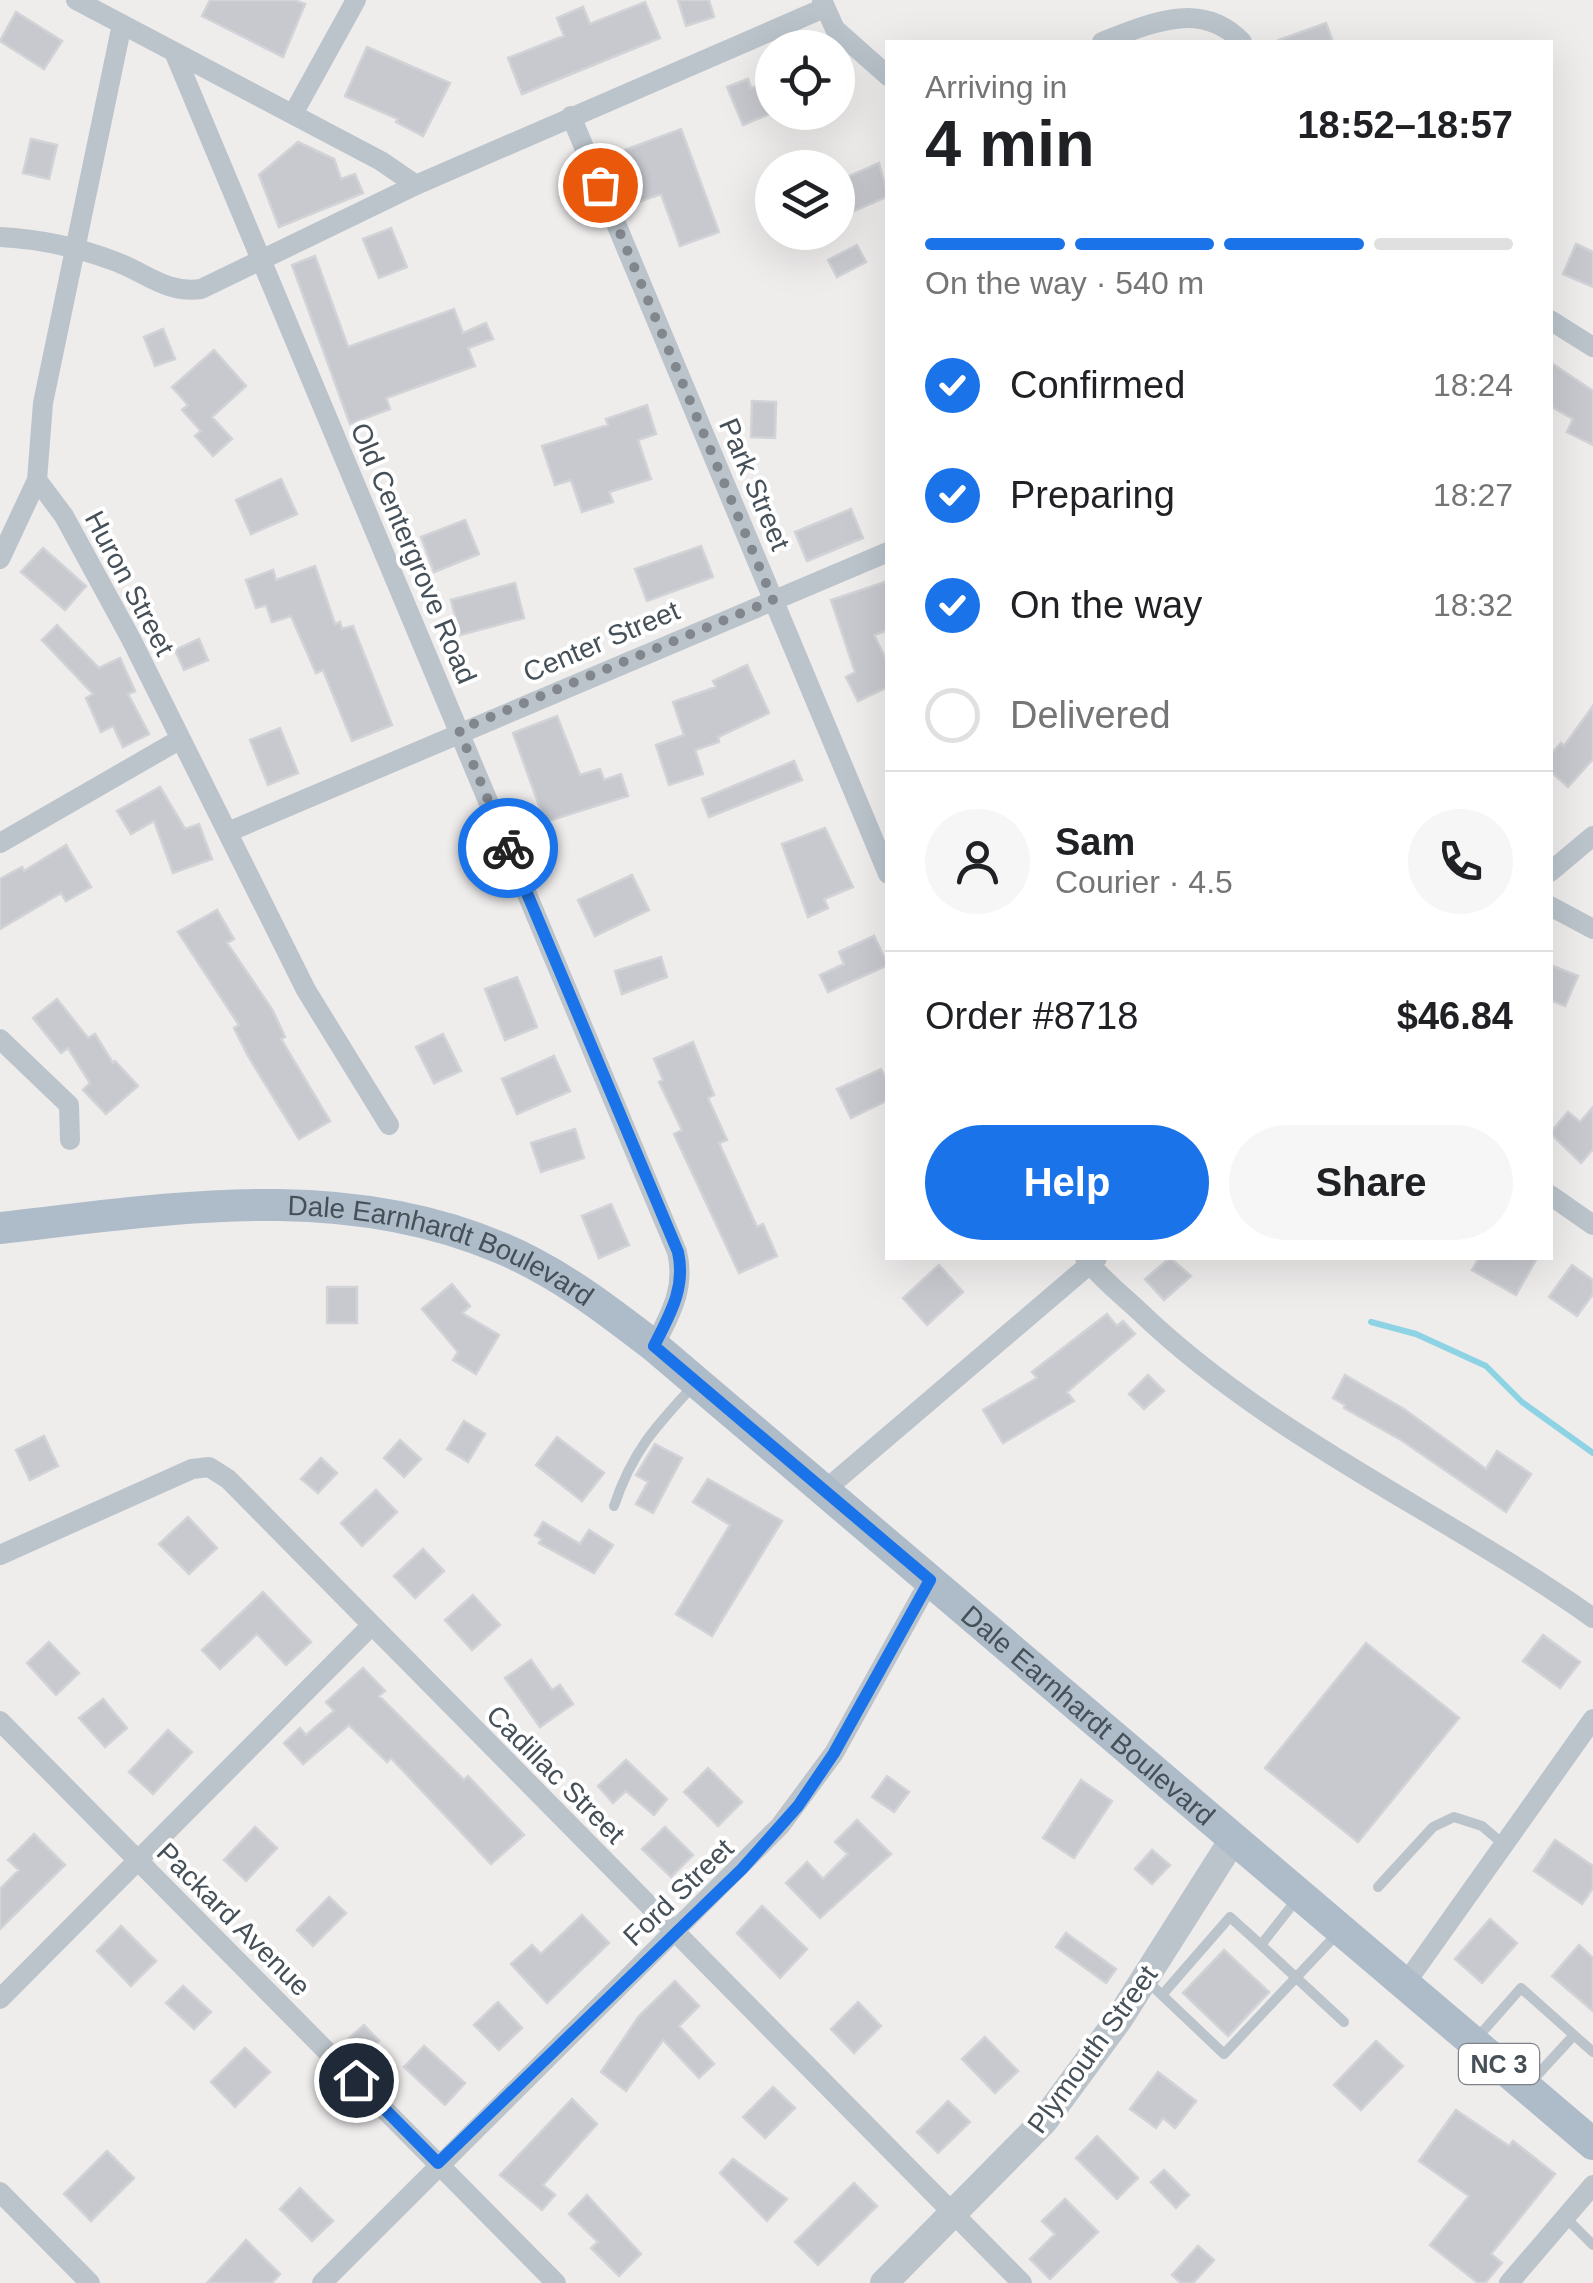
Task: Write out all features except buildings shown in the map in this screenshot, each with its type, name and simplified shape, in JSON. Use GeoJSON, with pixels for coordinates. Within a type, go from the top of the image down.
{"type":"FeatureCollection","features":[{"type":"Feature","properties":{"kind":"main road","name":"Dale Earnhardt Boulevard"},"geometry":{"type":"LineString","coordinates":[[0,1228],[241,1202],[356,1207],[433,1223],[504,1249],[592,1298],[825,1490],[1526,2087],[1585,2132]]}},
{"type":"Feature","properties":{"kind":"street"},"geometry":{"type":"LineString","coordinates":[[76,0],[381,161],[416,185]]}},
{"type":"Feature","properties":{"kind":"street"},"geometry":{"type":"LineString","coordinates":[[293,114],[356,0]]}},
{"type":"Feature","properties":{"kind":"street"},"geometry":{"type":"LineString","coordinates":[[0,238],[73,248],[119,262],[176,290],[201,288],[416,185],[823,4],[842,36],[885,73]]}},
{"type":"Feature","properties":{"kind":"street"},"geometry":{"type":"LineString","coordinates":[[1107,40],[1184,12],[1208,13],[1228,24],[1240,40]]}},
{"type":"Feature","properties":{"kind":"street"},"geometry":{"type":"LineString","coordinates":[[0,559],[37,480],[42,403],[122,24]]}},
{"type":"Feature","properties":{"kind":"street","name":"Old Centergrove Road"},"geometry":{"type":"LineString","coordinates":[[174,52],[678,1252],[682,1268],[677,1300],[654,1346]]}},
{"type":"Feature","properties":{"kind":"street","name":"Park Street"},"geometry":{"type":"LineString","coordinates":[[571,116],[885,867]]}},
{"type":"Feature","properties":{"kind":"street"},"geometry":{"type":"LineString","coordinates":[[1553,322],[1593,346]]}},
{"type":"Feature","properties":{"kind":"street","name":"Huron Street"},"geometry":{"type":"LineString","coordinates":[[37,480],[72,531],[306,990],[389,1125]]}},
{"type":"Feature","properties":{"kind":"street","name":"Center Street"},"geometry":{"type":"LineString","coordinates":[[228,832],[459,730],[885,553]]}},
{"type":"Feature","properties":{"kind":"street"},"geometry":{"type":"LineString","coordinates":[[0,843],[179,740]]}},
{"type":"Feature","properties":{"kind":"street"},"geometry":{"type":"LineString","coordinates":[[1553,869],[1593,836]]}},
{"type":"Feature","properties":{"kind":"street"},"geometry":{"type":"LineString","coordinates":[[1553,908],[1593,929]]}},
{"type":"Feature","properties":{"kind":"street"},"geometry":{"type":"LineString","coordinates":[[0,1039],[69,1105],[70,1140]]}},
{"type":"Feature","properties":{"kind":"street"},"geometry":{"type":"LineString","coordinates":[[1553,1197],[1593,1225]]}},
{"type":"Feature","properties":{"kind":"street"},"geometry":{"type":"LineString","coordinates":[[825,1490],[1091,1260],[1185,1355],[1247,1401],[1516,1564],[1593,1618]]}},
{"type":"Feature","properties":{"kind":"street","name":"Cadillac Street"},"geometry":{"type":"LineString","coordinates":[[0,1555],[192,1469],[210,1468],[228,1479],[1022,2283]]}},
{"type":"Feature","properties":{"kind":"street","name":"Ford Street"},"geometry":{"type":"LineString","coordinates":[[322,2283],[438,2163],[742,1869],[818,1778],[930,1580]]}},
{"type":"Feature","properties":{"kind":"street"},"geometry":{"type":"LineString","coordinates":[[0,1999],[371,1626]]}},
{"type":"Feature","properties":{"kind":"street"},"geometry":{"type":"LineString","coordinates":[[1406,1984],[1593,1718]]}},
{"type":"Feature","properties":{"kind":"street","name":"Packard Avenue"},"geometry":{"type":"LineString","coordinates":[[0,1721],[556,2283]]}},
{"type":"Feature","properties":{"kind":"street","name":"Plymouth Street"},"geometry":{"type":"LineString","coordinates":[[884,2283],[1044,2121],[1153,1987],[1234,1838]]}},
{"type":"Feature","properties":{"kind":"street"},"geometry":{"type":"LineString","coordinates":[[1510,2283],[1593,2185]]}},
{"type":"Feature","properties":{"kind":"street"},"geometry":{"type":"LineString","coordinates":[[0,2192],[90,2283]]}},
{"type":"Feature","properties":{"kind":"lane"},"geometry":{"type":"LineString","coordinates":[[614,1506],[631,1460],[649,1433],[697,1382]]}},
{"type":"Feature","properties":{"kind":"lane"},"geometry":{"type":"LineString","coordinates":[[1378,1886],[1434,1827],[1454,1817],[1482,1826],[1504,1844]]}},
{"type":"Feature","properties":{"kind":"lane"},"geometry":{"type":"LineString","coordinates":[[1261,1945],[1301,1895]]}},
{"type":"Feature","properties":{"kind":"lane"},"geometry":{"type":"LineString","coordinates":[[1341,1929],[1296,1978],[1224,2054],[1153,1987],[1230,1916],[1296,1978],[1344,2022]]}},
{"type":"Feature","properties":{"kind":"lane"},"geometry":{"type":"LineString","coordinates":[[1474,2042],[1521,1988],[1593,2052]]}},
{"type":"Feature","properties":{"kind":"lane"},"geometry":{"type":"LineString","coordinates":[[1526,2087],[1574,2035]]}},
{"type":"Feature","properties":{"kind":"lane"},"geometry":{"type":"LineString","coordinates":[[1566,2218],[1593,2245]]}},
{"type":"Feature","properties":{"kind":"waterway"},"geometry":{"type":"LineString","coordinates":[[1371,1322],[1416,1334],[1486,1366],[1522,1402],[1593,1453]]}},
{"type":"Feature","properties":{"kind":"way so far"},"geometry":{"type":"LineString","coordinates":[[508,848],[459,730],[773,600],[600,185]]}},
{"type":"Feature","properties":{"kind":"route"},"geometry":{"type":"LineString","coordinates":[[356,2080],[438,2163],[742,1869],[798,1806],[834,1753],[930,1580],[654,1346],[677,1300],[682,1268],[678,1252],[508,848]]}}]}
